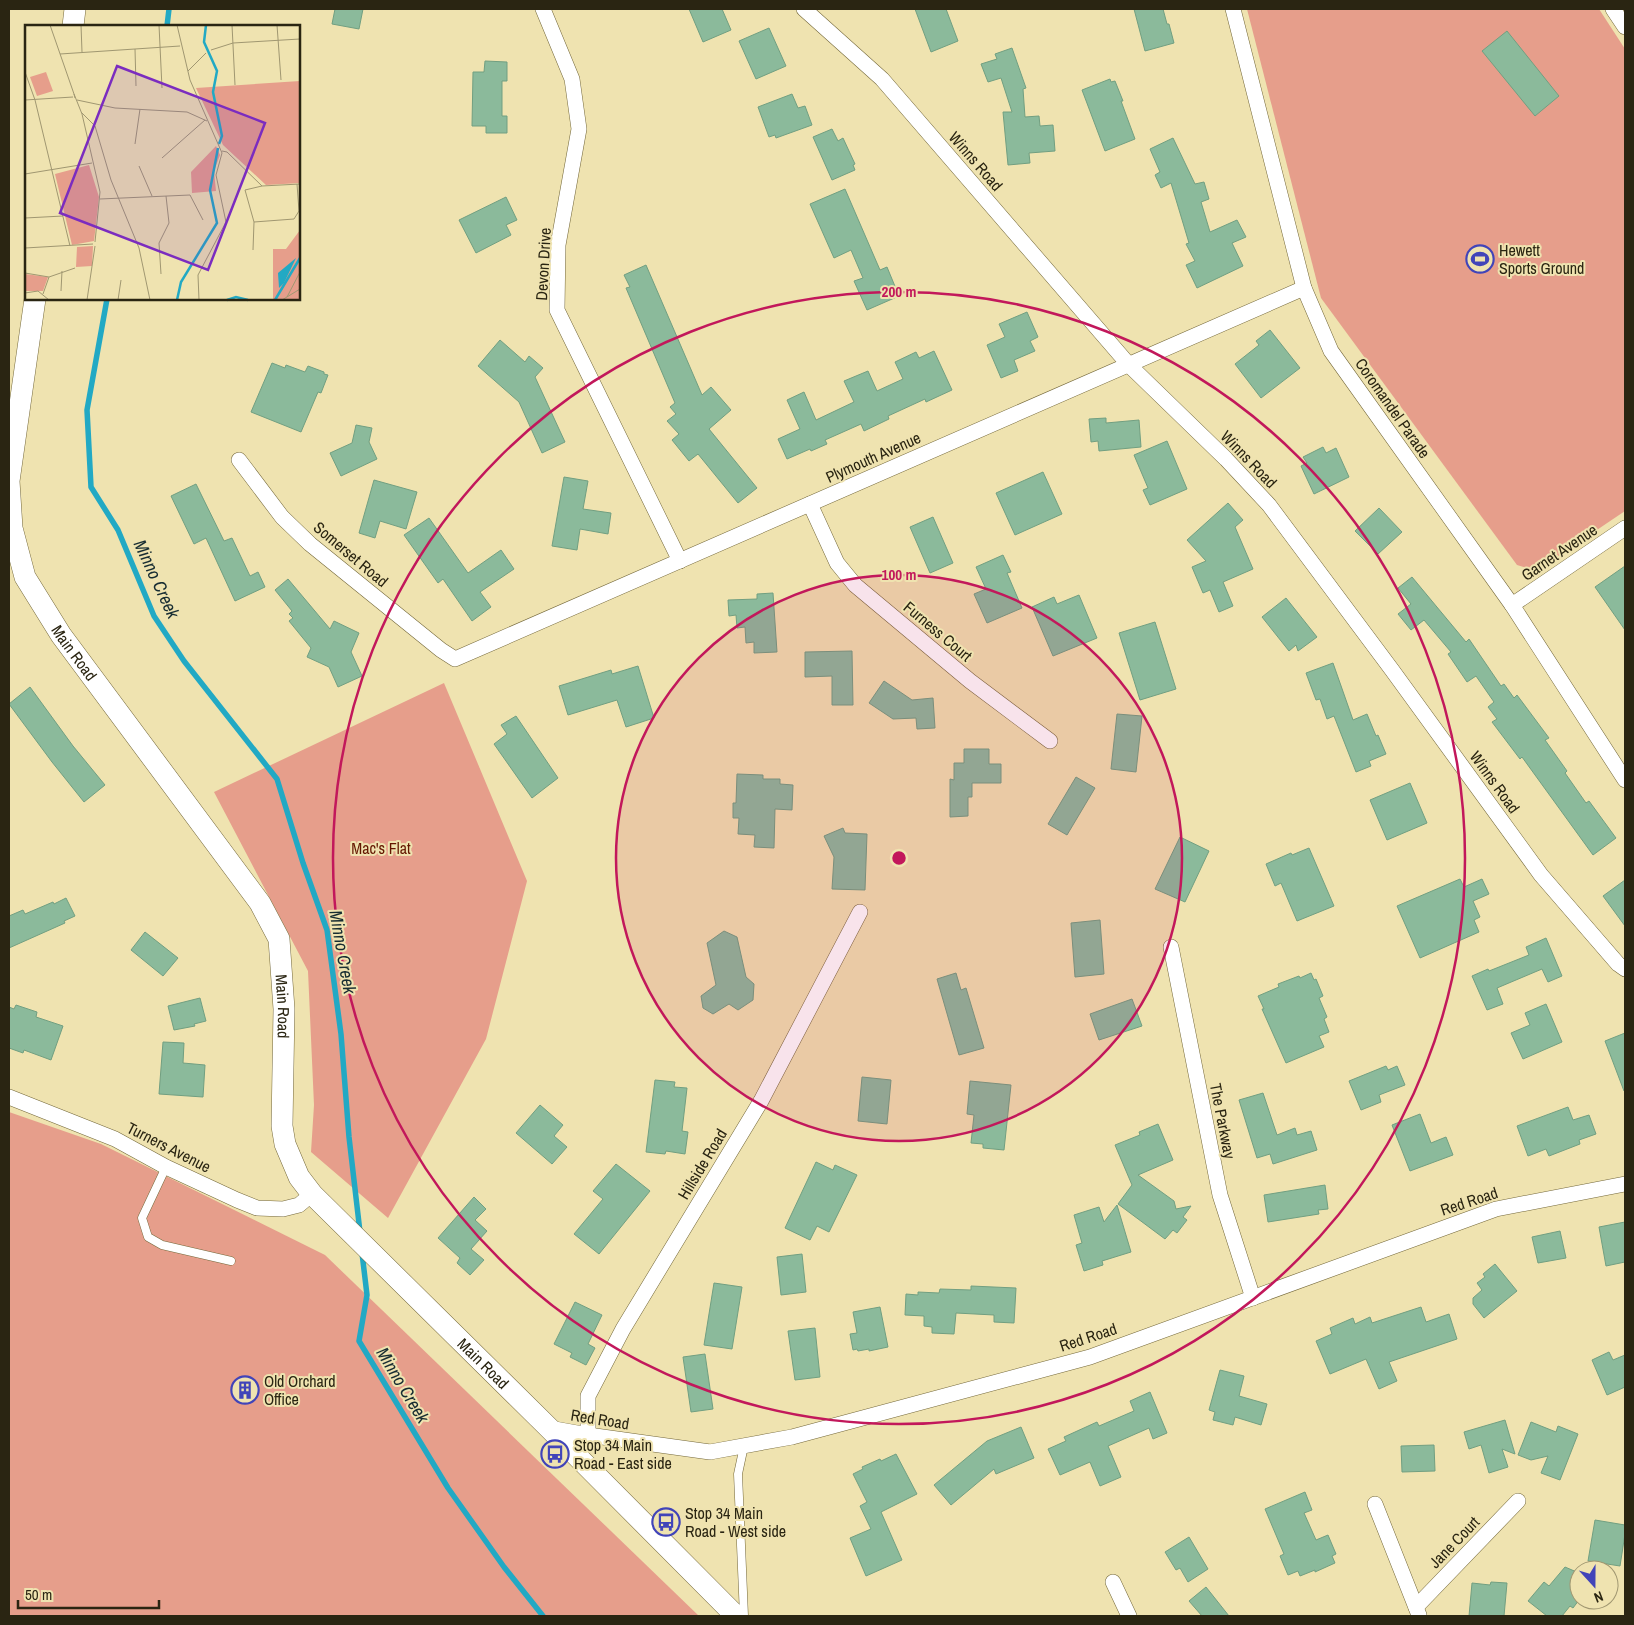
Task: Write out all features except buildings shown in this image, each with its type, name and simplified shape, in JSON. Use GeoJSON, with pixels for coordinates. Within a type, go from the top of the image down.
{"type":"FeatureCollection","features":[{"type":"Feature","properties":{"kind":"main road"},"geometry":{"type":"LineString","coordinates":[[72,25],[75,9]]}},
{"type":"Feature","properties":{"kind":"main road","name":"Main Road"},"geometry":{"type":"LineString","coordinates":[[34,300],[9,481],[12,528],[25,577],[60,635],[260,903],[278,939],[284,1009],[282,1126],[286,1144],[298,1177],[312,1194],[736,1616]]}},
{"type":"Feature","properties":{"kind":"street","name":"Devon Drive"},"geometry":{"type":"LineString","coordinates":[[543,9],[572,79],[579,129],[558,244],[558,310],[680,561]]}},
{"type":"Feature","properties":{"kind":"street","name":"Winns Road"},"geometry":{"type":"LineString","coordinates":[[804,9],[882,79],[1129,365],[1226,459],[1269,506],[1398,678],[1541,874],[1618,964],[1625,969]]}},
{"type":"Feature","properties":{"kind":"street","name":"Coromandel Parade"},"geometry":{"type":"LineString","coordinates":[[1233,9],[1304,288],[1331,351],[1512,605],[1625,780]]}},
{"type":"Feature","properties":{"kind":"street"},"geometry":{"type":"LineString","coordinates":[[1613,9],[1625,27]]}},
{"type":"Feature","properties":{"kind":"street","name":"Plymouth Avenue"},"geometry":{"type":"LineString","coordinates":[[455,659],[1304,288]]}},
{"type":"Feature","properties":{"kind":"street","name":"Somerset Road"},"geometry":{"type":"LineString","coordinates":[[239,460],[282,517],[310,544],[441,650],[455,659]]}},
{"type":"Feature","properties":{"kind":"street","name":"Furness Court"},"geometry":{"type":"LineString","coordinates":[[810,504],[837,563],[855,584],[970,681],[1050,741]]}},
{"type":"Feature","properties":{"kind":"street","name":"Garnet Avenue"},"geometry":{"type":"LineString","coordinates":[[1512,605],[1625,528]]}},
{"type":"Feature","properties":{"kind":"street","name":"Hillside Road"},"geometry":{"type":"LineString","coordinates":[[588,1435],[588,1396],[623,1329],[761,1101],[860,912]]}},
{"type":"Feature","properties":{"kind":"street","name":"The Parkway"},"geometry":{"type":"LineString","coordinates":[[1171,947],[1220,1195],[1252,1298]]}},
{"type":"Feature","properties":{"kind":"street","name":"Turners Avenue"},"geometry":{"type":"LineString","coordinates":[[9,1097],[115,1139],[166,1167],[257,1208],[299,1206],[312,1194]]}},
{"type":"Feature","properties":{"kind":"street","name":"Red Road"},"geometry":{"type":"LineString","coordinates":[[549,1428],[710,1452],[792,1437],[1090,1357],[1496,1209],[1625,1184]]}},
{"type":"Feature","properties":{"kind":"street","name":"Jane Court"},"geometry":{"type":"LineString","coordinates":[[1418,1612],[1518,1501]]}},
{"type":"Feature","properties":{"kind":"street"},"geometry":{"type":"LineString","coordinates":[[1375,1504],[1418,1612]]}},
{"type":"Feature","properties":{"kind":"street"},"geometry":{"type":"LineString","coordinates":[[1112,1582],[1129,1616]]}},
{"type":"Feature","properties":{"kind":"lane"},"geometry":{"type":"LineString","coordinates":[[166,1167],[142,1218],[148,1237],[162,1246],[231,1262]]}},
{"type":"Feature","properties":{"kind":"lane"},"geometry":{"type":"LineString","coordinates":[[744,1446],[738,1474],[744,1616]]}},
{"type":"Feature","properties":{"kind":"green space"},"geometry":{"type":"Polygon","coordinates":[[[1247,9],[1599,9],[1625,49],[1625,511],[1536,571],[1517,565],[1321,298],[1247,9]]]}},
{"type":"Feature","properties":{"kind":"green space","name":"Mac's Flat"},"geometry":{"type":"Polygon","coordinates":[[[444,683],[527,881],[486,1039],[388,1218],[311,1152],[314,1105],[308,971],[214,792],[444,683]]]}},
{"type":"Feature","properties":{"kind":"green space"},"geometry":{"type":"Polygon","coordinates":[[[9,1112],[101,1144],[325,1255],[699,1616],[9,1616],[9,1112]]]}},
{"type":"Feature","properties":{"kind":"waterway","name":"Minno Creek"},"geometry":{"type":"LineString","coordinates":[[167,25],[169,9]]}},
{"type":"Feature","properties":{"kind":"waterway","name":"Minno Creek"},"geometry":{"type":"LineString","coordinates":[[107,300],[87,410],[91,487],[118,530],[154,616],[184,661],[277,779],[303,863],[327,930],[341,1034],[349,1137],[360,1232]]}},
{"type":"Feature","properties":{"kind":"waterway","name":"Minno Creek"},"geometry":{"type":"LineString","coordinates":[[362,1253],[367,1295],[359,1341],[448,1488],[504,1567],[543,1616]]}},
{"type":"Feature","properties":{"kind":"place","name":"Hewett Sports Ground"},"geometry":{"type":"Point","coordinates":[1480,259]}},
{"type":"Feature","properties":{"kind":"place","name":"Old Orchard Office"},"geometry":{"type":"Point","coordinates":[245,1390]}},
{"type":"Feature","properties":{"kind":"place","name":"Stop 34 Main Road - East side"},"geometry":{"type":"Point","coordinates":[555,1454]}},
{"type":"Feature","properties":{"kind":"place","name":"Stop 34 Main Road - West side"},"geometry":{"type":"Point","coordinates":[666,1522]}}]}
